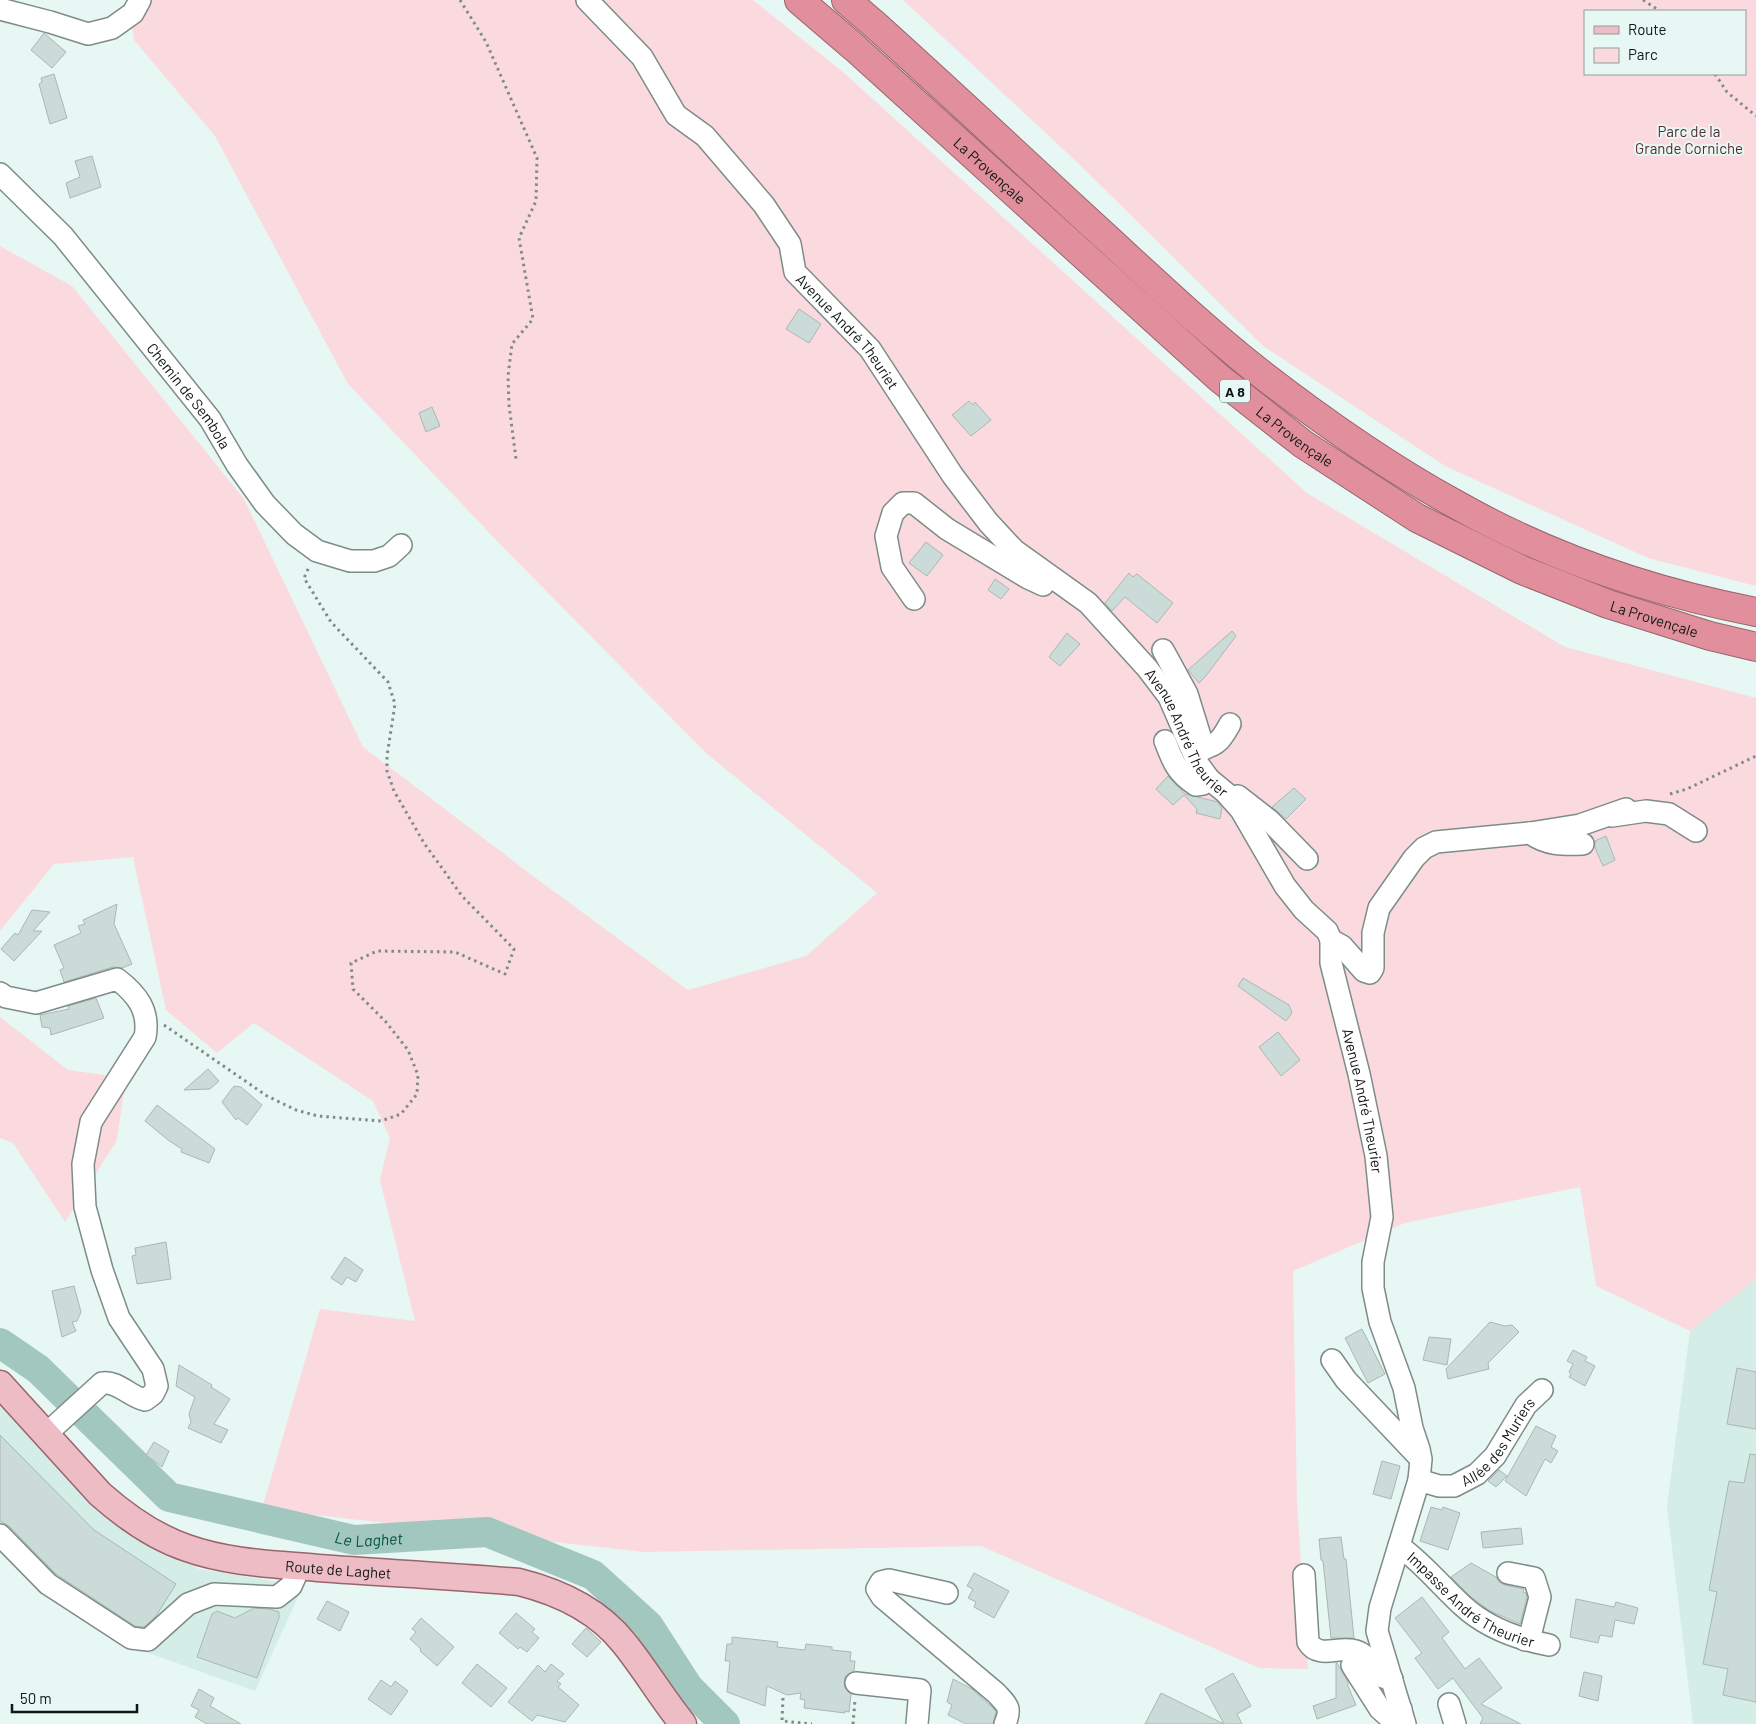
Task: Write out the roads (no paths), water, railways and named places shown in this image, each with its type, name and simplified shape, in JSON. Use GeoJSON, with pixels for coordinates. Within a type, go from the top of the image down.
{"type":"FeatureCollection","features":[{"type":"Feature","properties":{"kind":"highway","name":"La Provençale"},"geometry":{"type":"LineString","coordinates":[[799,0],[855,48],[1219,378],[1303,444],[1417,518],[1522,570],[1608,604],[1710,636],[1756,647]]}},
{"type":"Feature","properties":{"kind":"highway","name":"La Provençale"},"geometry":{"type":"LineString","coordinates":[[846,0],[1155,282],[1254,368],[1327,423],[1389,465],[1458,506],[1532,542],[1583,563],[1665,590],[1756,612]]}},
{"type":"Feature","properties":{"kind":"main road","name":"Route de Laghet"},"geometry":{"type":"LineString","coordinates":[[2,1391],[49,1430],[85,1479],[106,1499],[139,1524],[161,1537],[186,1548],[210,1555],[253,1563],[510,1581],[536,1586],[553,1592],[592,1612],[623,1642],[683,1724]]}},
{"type":"Feature","properties":{"kind":"street"},"geometry":{"type":"LineString","coordinates":[[0,9],[88,34],[112,28],[133,13],[140,0]]}},
{"type":"Feature","properties":{"kind":"street","name":"Avenue André Theuriet"},"geometry":{"type":"LineString","coordinates":[[587,0],[642,58],[676,115],[705,136],[764,205],[790,244],[795,272],[870,349],[952,476],[988,522],[1014,550],[1040,570]]}},
{"type":"Feature","properties":{"kind":"street","name":"Chemin de Sembola"},"geometry":{"type":"LineString","coordinates":[[0,174],[63,236],[210,419],[237,465],[265,504],[294,534],[317,551],[350,561],[374,561],[389,556],[401,545]]}},
{"type":"Feature","properties":{"kind":"street"},"geometry":{"type":"LineString","coordinates":[[914,599],[892,568],[886,536],[893,512],[903,503],[914,503],[947,529],[1028,578],[1051,589],[1064,585]]}},
{"type":"Feature","properties":{"kind":"street","name":"Avenue André Theurier"},"geometry":{"type":"LineString","coordinates":[[1040,570],[1088,603],[1147,668],[1169,697],[1198,764],[1209,779],[1226,793],[1241,810],[1285,886],[1304,910],[1327,931],[1332,940],[1331,963],[1359,1074],[1376,1156],[1382,1217],[1373,1262],[1372,1288],[1380,1322],[1404,1388],[1421,1459],[1419,1480],[1380,1608],[1377,1630],[1403,1717]]}},
{"type":"Feature","properties":{"kind":"street"},"geometry":{"type":"LineString","coordinates":[[1163,650],[1187,694],[1204,748],[1226,793],[1234,793],[1243,799],[1270,822],[1307,859]]}},
{"type":"Feature","properties":{"kind":"street"},"geometry":{"type":"LineString","coordinates":[[1204,748],[1212,746],[1221,740],[1230,724]]}},
{"type":"Feature","properties":{"kind":"street"},"geometry":{"type":"LineString","coordinates":[[1165,741],[1173,763],[1184,777],[1196,785],[1203,784],[1209,779]]}},
{"type":"Feature","properties":{"kind":"street"},"geometry":{"type":"LineString","coordinates":[[1332,940],[1342,946],[1364,971],[1370,973],[1373,968],[1373,933],[1379,908],[1414,858],[1424,848],[1436,842],[1530,833],[1580,825],[1616,812],[1618,816],[1646,811],[1668,814],[1696,831]]}},
{"type":"Feature","properties":{"kind":"street"},"geometry":{"type":"LineString","coordinates":[[1530,833],[1539,840],[1558,845],[1583,844]]}},
{"type":"Feature","properties":{"kind":"street"},"geometry":{"type":"LineString","coordinates":[[0,994],[36,1003],[117,979],[129,989],[144,1010],[147,1026],[145,1037],[91,1122],[82,1164],[85,1207],[102,1270],[119,1318],[154,1369],[157,1386],[153,1394],[145,1400],[137,1398],[115,1384],[102,1383],[49,1430]]}},
{"type":"Feature","properties":{"kind":"street"},"geometry":{"type":"LineString","coordinates":[[1332,1360],[1346,1380],[1421,1459]]}},
{"type":"Feature","properties":{"kind":"street"},"geometry":{"type":"LineString","coordinates":[[1372,1389],[1398,1424],[1405,1441]]}},
{"type":"Feature","properties":{"kind":"street","name":"Allée des Muriers"},"geometry":{"type":"LineString","coordinates":[[1419,1480],[1439,1486],[1454,1486],[1477,1474],[1495,1456],[1526,1405],[1542,1390]]}},
{"type":"Feature","properties":{"kind":"street"},"geometry":{"type":"LineString","coordinates":[[0,1535],[48,1584],[131,1638],[148,1640],[188,1604],[214,1594],[277,1597],[291,1586],[300,1566]]}},
{"type":"Feature","properties":{"kind":"street","name":"Impasse André Theurier"},"geometry":{"type":"LineString","coordinates":[[1399,1546],[1413,1556],[1464,1607],[1489,1625],[1525,1640],[1549,1645]]}},
{"type":"Feature","properties":{"kind":"street"},"geometry":{"type":"LineString","coordinates":[[1508,1573],[1534,1578],[1540,1597],[1531,1632],[1525,1640]]}},
{"type":"Feature","properties":{"kind":"street"},"geometry":{"type":"LineString","coordinates":[[1304,1575],[1308,1642],[1312,1648],[1318,1652],[1352,1650],[1361,1652],[1376,1673],[1382,1678],[1392,1678]]}},
{"type":"Feature","properties":{"kind":"street"},"geometry":{"type":"LineString","coordinates":[[947,1593],[889,1580],[881,1582],[877,1588],[882,1597],[996,1693],[1008,1706],[1009,1715],[1005,1724]]}},
{"type":"Feature","properties":{"kind":"street"},"geometry":{"type":"LineString","coordinates":[[1352,1665],[1380,1709],[1388,1716],[1394,1714],[1403,1717]]}},
{"type":"Feature","properties":{"kind":"street"},"geometry":{"type":"LineString","coordinates":[[856,1683],[920,1690],[917,1724]]}},
{"type":"Feature","properties":{"kind":"waterway","name":"Le Laghet"},"geometry":{"type":"LineString","coordinates":[[0,1343],[38,1369],[169,1497],[354,1540],[487,1532],[593,1575],[648,1625],[688,1687],[725,1724]]}},
{"type":"Feature","properties":{"kind":"park label","name":"Parc de la Grande Corniche"},"geometry":{"type":"Point","coordinates":[1689,140]}}]}
